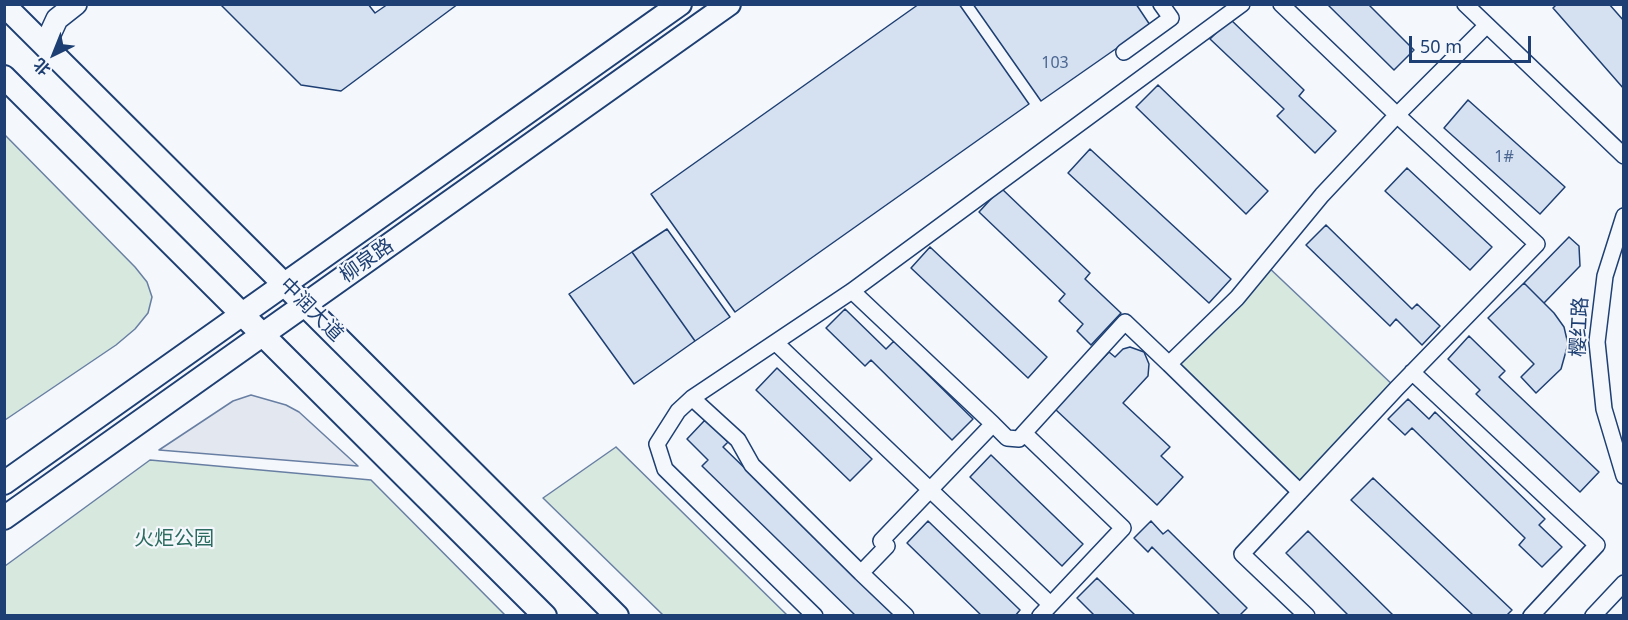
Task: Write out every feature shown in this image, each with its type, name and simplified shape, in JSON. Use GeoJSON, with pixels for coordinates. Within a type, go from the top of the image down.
{"type":"FeatureCollection","features":[{"type":"Feature","properties":{"kind":"main road","name":"柳泉路"},"geometry":{"type":"LineString","coordinates":[[4,483],[680,4]]}},
{"type":"Feature","properties":{"kind":"main road","name":"柳泉路"},"geometry":{"type":"LineString","coordinates":[[4,518],[729,4]]}},
{"type":"Feature","properties":{"kind":"main road","name":"中润大道"},"geometry":{"type":"LineString","coordinates":[[4,5],[617,615]]}},
{"type":"Feature","properties":{"kind":"main road"},"geometry":{"type":"LineString","coordinates":[[4,77],[545,615]]}},
{"type":"Feature","properties":{"kind":"street"},"geometry":{"type":"LineString","coordinates":[[45,45],[57,19],[76,4]]}},
{"type":"Feature","properties":{"kind":"street"},"geometry":{"type":"LineString","coordinates":[[1124,52],[1171,18],[1161,4]]}},
{"type":"Feature","properties":{"kind":"street"},"geometry":{"type":"LineString","coordinates":[[815,615],[665,469],[657,444],[678,411],[692,398],[852,291],[1242,4]]}},
{"type":"Feature","properties":{"kind":"street"},"geometry":{"type":"LineString","coordinates":[[1281,4],[1397,115],[1538,244],[1412,372],[1242,554],[1307,615]]}},
{"type":"Feature","properties":{"kind":"street"},"geometry":{"type":"LineString","coordinates":[[1465,4],[1623,156]]}},
{"type":"Feature","properties":{"kind":"street"},"geometry":{"type":"LineString","coordinates":[[1169,364],[1237,298],[1322,195],[1397,115],[1487,26]]}},
{"type":"Feature","properties":{"kind":"street","name":"樱红路"},"geometry":{"type":"LineString","coordinates":[[1623,216],[1605,276],[1597,342],[1604,409],[1623,476]]}},
{"type":"Feature","properties":{"kind":"street"},"geometry":{"type":"LineString","coordinates":[[852,291],[1007,438],[1019,439],[1125,322],[1300,492]]}},
{"type":"Feature","properties":{"kind":"street"},"geometry":{"type":"LineString","coordinates":[[776,343],[931,489],[1045,610],[1123,528],[1024,432]]}},
{"type":"Feature","properties":{"kind":"street"},"geometry":{"type":"LineString","coordinates":[[1412,372],[1597,545],[1531,615]]}},
{"type":"Feature","properties":{"kind":"street"},"geometry":{"type":"LineString","coordinates":[[692,398],[738,440],[752,465],[906,615]]}},
{"type":"Feature","properties":{"kind":"street"},"geometry":{"type":"LineString","coordinates":[[861,573],[887,546],[881,541],[993,424]]}},
{"type":"Feature","properties":{"kind":"street"},"geometry":{"type":"LineString","coordinates":[[1593,615],[1623,583]]}},
{"type":"Feature","properties":{"kind":"green space"},"geometry":{"type":"Polygon","coordinates":[[[4,134],[135,267],[147,282],[152,297],[148,313],[135,329],[116,345],[5,420],[4,134]]]}},
{"type":"Feature","properties":{"kind":"green space"},"geometry":{"type":"Polygon","coordinates":[[[1265,264],[1396,388],[1300,492],[1169,364],[1265,264]]]}},
{"type":"Feature","properties":{"kind":"green space"},"geometry":{"type":"Polygon","coordinates":[[[616,447],[787,615],[663,615],[543,498],[616,447]]]}},
{"type":"Feature","properties":{"kind":"green space","name":"火炬公园"},"geometry":{"type":"Polygon","coordinates":[[[150,460],[371,480],[505,615],[5,615],[5,566],[150,460]]]}},
{"type":"Feature","properties":{"kind":"shaded area"},"geometry":{"type":"Polygon","coordinates":[[[251,395],[286,405],[299,412],[358,466],[159,450],[233,401],[251,395]]]}},
{"type":"Feature","properties":{"kind":"building"},"geometry":{"type":"Polygon","coordinates":[[[220,4],[368,4],[375,13],[388,4],[458,4],[341,91],[301,85],[220,4]]]}},
{"type":"Feature","properties":{"kind":"building"},"geometry":{"type":"Polygon","coordinates":[[[919,4],[959,4],[1029,104],[735,312],[651,194],[919,4]]]}},
{"type":"Feature","properties":{"kind":"building"},"geometry":{"type":"Polygon","coordinates":[[[973,4],[1136,4],[1150,25],[1041,101],[973,4]]]}},
{"type":"Feature","properties":{"kind":"building"},"geometry":{"type":"Polygon","coordinates":[[[1327,4],[1368,4],[1414,50],[1394,70],[1327,4]]]}},
{"type":"Feature","properties":{"kind":"building"},"geometry":{"type":"Polygon","coordinates":[[[1557,4],[1609,4],[1624,21],[1624,89],[1553,8],[1557,4]]]}},
{"type":"Feature","properties":{"kind":"building"},"geometry":{"type":"Polygon","coordinates":[[[1230,19],[1304,90],[1299,96],[1336,131],[1315,153],[1277,116],[1284,109],[1210,39],[1230,19]]]}},
{"type":"Feature","properties":{"kind":"building"},"geometry":{"type":"Polygon","coordinates":[[[1158,85],[1268,191],[1246,214],[1136,107],[1158,85]]]}},
{"type":"Feature","properties":{"kind":"building"},"geometry":{"type":"Polygon","coordinates":[[[1468,100],[1565,187],[1540,214],[1444,128],[1468,100]]]}},
{"type":"Feature","properties":{"kind":"building"},"geometry":{"type":"Polygon","coordinates":[[[1090,149],[1231,279],[1209,303],[1068,173],[1090,149]]]}},
{"type":"Feature","properties":{"kind":"building"},"geometry":{"type":"Polygon","coordinates":[[[1407,168],[1492,247],[1470,270],[1385,191],[1407,168]]]}},
{"type":"Feature","properties":{"kind":"building"},"geometry":{"type":"Polygon","coordinates":[[[1001,188],[1090,273],[1085,279],[1121,313],[1091,345],[1077,331],[1083,324],[1059,301],[1065,294],[979,212],[1001,188]]]}},
{"type":"Feature","properties":{"kind":"building"},"geometry":{"type":"Polygon","coordinates":[[[1326,225],[1412,309],[1417,304],[1440,326],[1422,345],[1396,319],[1390,326],[1306,245],[1326,225]]]}},
{"type":"Feature","properties":{"kind":"building"},"geometry":{"type":"Polygon","coordinates":[[[667,229],[730,317],[695,341],[632,252],[667,229]]]}},
{"type":"Feature","properties":{"kind":"building"},"geometry":{"type":"Polygon","coordinates":[[[1569,237],[1579,246],[1580,266],[1544,303],[1524,283],[1569,237]]]}},
{"type":"Feature","properties":{"kind":"building"},"geometry":{"type":"Polygon","coordinates":[[[930,247],[1047,357],[1028,378],[911,268],[930,247]]]}},
{"type":"Feature","properties":{"kind":"building"},"geometry":{"type":"Polygon","coordinates":[[[632,252],[695,341],[634,384],[569,294],[632,252]]]}},
{"type":"Feature","properties":{"kind":"building"},"geometry":{"type":"Polygon","coordinates":[[[1524,283],[1554,313],[1564,327],[1568,344],[1561,369],[1536,393],[1521,377],[1534,364],[1488,318],[1524,283]]]}},
{"type":"Feature","properties":{"kind":"building"},"geometry":{"type":"Polygon","coordinates":[[[845,309],[886,349],[894,341],[973,419],[952,440],[871,360],[865,366],[826,328],[845,309]]]}},
{"type":"Feature","properties":{"kind":"building"},"geometry":{"type":"Polygon","coordinates":[[[1469,336],[1505,371],[1499,377],[1599,472],[1580,492],[1476,394],[1480,390],[1448,359],[1469,336]]]}},
{"type":"Feature","properties":{"kind":"building"},"geometry":{"type":"Polygon","coordinates":[[[1130,347],[1144,352],[1149,364],[1148,376],[1123,403],[1170,447],[1161,456],[1183,477],[1157,505],[1055,409],[1109,352],[1115,357],[1123,349],[1130,347]]]}},
{"type":"Feature","properties":{"kind":"building"},"geometry":{"type":"Polygon","coordinates":[[[777,368],[872,459],[850,481],[756,390],[777,368]]]}},
{"type":"Feature","properties":{"kind":"building"},"geometry":{"type":"Polygon","coordinates":[[[1408,399],[1429,419],[1435,412],[1545,519],[1539,525],[1562,547],[1542,567],[1519,545],[1525,538],[1412,428],[1405,435],[1388,419],[1408,399]]]}},
{"type":"Feature","properties":{"kind":"building"},"geometry":{"type":"Polygon","coordinates":[[[705,420],[728,442],[723,447],[897,616],[856,616],[702,466],[708,460],[687,439],[705,420]]]}},
{"type":"Feature","properties":{"kind":"building"},"geometry":{"type":"Polygon","coordinates":[[[991,455],[1083,544],[1062,566],[970,477],[991,455]]]}},
{"type":"Feature","properties":{"kind":"building"},"geometry":{"type":"Polygon","coordinates":[[[1373,478],[1512,610],[1506,616],[1471,616],[1472,614],[1351,500],[1373,478]]]}},
{"type":"Feature","properties":{"kind":"building"},"geometry":{"type":"Polygon","coordinates":[[[928,521],[1020,610],[1015,616],[982,616],[907,543],[928,521]]]}},
{"type":"Feature","properties":{"kind":"building"},"geometry":{"type":"Polygon","coordinates":[[[1151,521],[1163,534],[1168,530],[1247,608],[1239,616],[1221,616],[1152,547],[1148,552],[1134,538],[1151,521]]]}},
{"type":"Feature","properties":{"kind":"building"},"geometry":{"type":"Polygon","coordinates":[[[1308,531],[1394,616],[1349,616],[1286,553],[1308,531]]]}},
{"type":"Feature","properties":{"kind":"building"},"geometry":{"type":"Polygon","coordinates":[[[1097,578],[1136,616],[1095,616],[1077,598],[1097,578]]]}}]}
